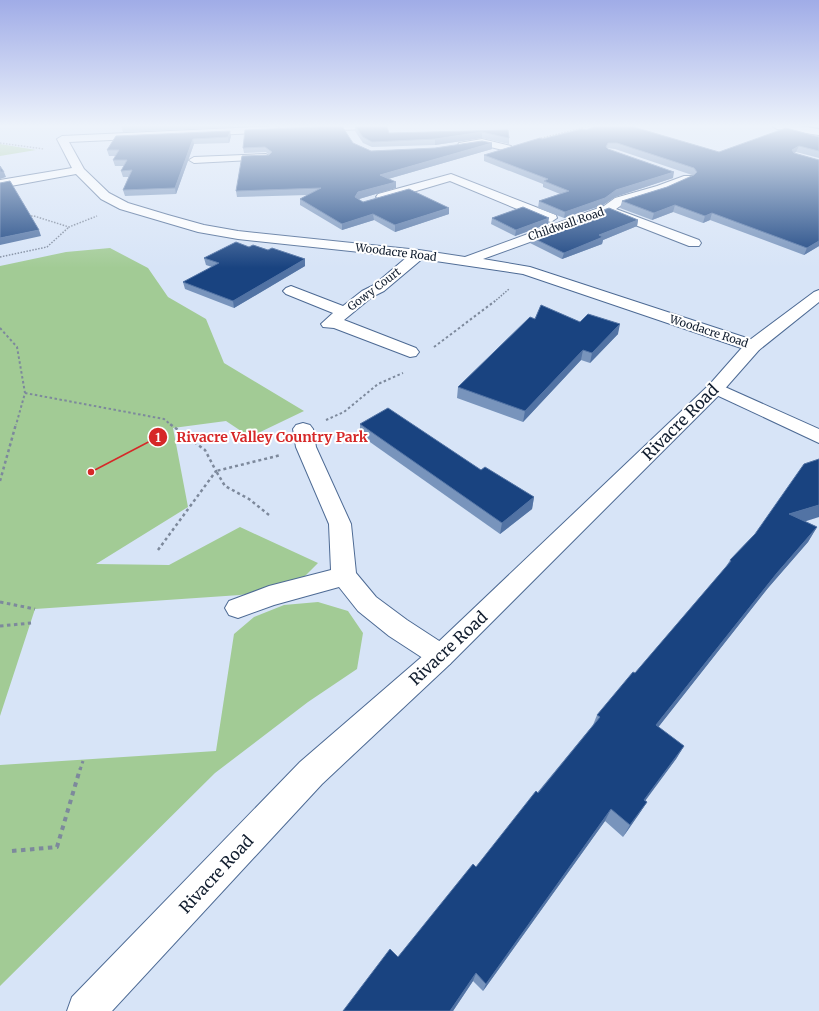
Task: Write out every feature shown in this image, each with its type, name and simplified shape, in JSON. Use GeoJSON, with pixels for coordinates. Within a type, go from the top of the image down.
{"type":"FeatureCollection","features":[{"type":"Feature","properties":{"kind":"street"},"geometry":{"type":"LineString","coordinates":[[0,184],[61,173]]}},
{"type":"Feature","properties":{"kind":"street","name":"Woodacre Road"},"geometry":{"type":"LineString","coordinates":[[82,173],[93,186],[106,196],[124,206],[203,229],[238,235],[419,254],[524,270],[753,346]]}},
{"type":"Feature","properties":{"kind":"street","name":"Childwall Road"},"geometry":{"type":"LineString","coordinates":[[465,261],[563,224],[608,210],[619,201],[661,189],[688,178],[675,173]]}},
{"type":"Feature","properties":{"kind":"street"},"geometry":{"type":"LineString","coordinates":[[370,201],[451,177],[563,224]]}},
{"type":"Feature","properties":{"kind":"street"},"geometry":{"type":"LineString","coordinates":[[608,210],[694,243]]}},
{"type":"Feature","properties":{"kind":"street","name":"Gowy Court"},"geometry":{"type":"LineString","coordinates":[[335,319],[367,294],[379,288],[419,254]]}},
{"type":"Feature","properties":{"kind":"street"},"geometry":{"type":"LineString","coordinates":[[291,291],[335,319],[410,352]]}},
{"type":"Feature","properties":{"kind":"street","name":"Rivacre Road"},"geometry":{"type":"LineString","coordinates":[[86,1011],[310,773],[440,656],[716,388],[753,346],[819,295]]}},
{"type":"Feature","properties":{"kind":"street"},"geometry":{"type":"LineString","coordinates":[[716,388],[819,437]]}},
{"type":"Feature","properties":{"kind":"street"},"geometry":{"type":"LineString","coordinates":[[305,438],[340,524],[344,576],[367,604],[398,628],[440,656]]}},
{"type":"Feature","properties":{"kind":"street"},"geometry":{"type":"LineString","coordinates":[[238,608],[269,596],[344,576]]}},
{"type":"Feature","properties":{"kind":"path"},"geometry":{"type":"LineString","coordinates":[[0,257],[47,246],[69,227],[124,206]]}},
{"type":"Feature","properties":{"kind":"path"},"geometry":{"type":"LineString","coordinates":[[21,216],[34,216],[69,227]]}},
{"type":"Feature","properties":{"kind":"path"},"geometry":{"type":"LineString","coordinates":[[0,328],[17,346],[24,393],[0,481]]}},
{"type":"Feature","properties":{"kind":"path"},"geometry":{"type":"LineString","coordinates":[[24,393],[164,419],[205,450],[225,486],[249,499],[269,515]]}},
{"type":"Feature","properties":{"kind":"path"},"geometry":{"type":"LineString","coordinates":[[158,550],[216,471],[305,438]]}},
{"type":"Feature","properties":{"kind":"path"},"geometry":{"type":"LineString","coordinates":[[0,602],[35,609]]}},
{"type":"Feature","properties":{"kind":"path"},"geometry":{"type":"LineString","coordinates":[[0,626],[31,623]]}},
{"type":"Feature","properties":{"kind":"path"},"geometry":{"type":"LineString","coordinates":[[12,851],[57,847],[84,761]]}},
{"type":"Feature","properties":{"kind":"green space"},"geometry":{"type":"Polygon","coordinates":[[[110,248],[148,268],[168,297],[206,319],[224,363],[304,411],[250,437],[226,421],[173,428],[188,507],[96,564],[169,565],[240,527],[318,563],[304,577],[277,590],[240,595],[35,609],[0,716],[0,266],[66,252],[110,248]]]}},
{"type":"Feature","properties":{"kind":"green space"},"geometry":{"type":"Polygon","coordinates":[[[318,602],[348,611],[363,633],[357,669],[308,702],[215,773],[0,986],[0,765],[216,751],[234,634],[254,617],[284,605],[318,602]]]}},
{"type":"Feature","properties":{"kind":"building"},"geometry":{"type":"Polygon","coordinates":[[[131,173],[180,173],[175,188],[123,190],[131,173]]]}},
{"type":"Feature","properties":{"kind":"building"},"geometry":{"type":"Polygon","coordinates":[[[239,173],[386,173],[380,175],[396,182],[358,192],[355,197],[363,202],[409,189],[449,208],[395,225],[373,214],[342,224],[300,199],[321,188],[236,191],[239,173]]]}},
{"type":"Feature","properties":{"kind":"building"},"geometry":{"type":"Polygon","coordinates":[[[532,173],[670,173],[616,190],[605,198],[565,212],[539,201],[569,191],[544,181],[548,179],[532,173]]]}},
{"type":"Feature","properties":{"kind":"building"},"geometry":{"type":"Polygon","coordinates":[[[696,173],[819,173],[819,241],[807,248],[712,213],[705,216],[675,205],[654,213],[622,201],[667,187],[696,173]]]}},
{"type":"Feature","properties":{"kind":"building"},"geometry":{"type":"Polygon","coordinates":[[[10,181],[39,230],[0,238],[0,183],[10,181]]]}},
{"type":"Feature","properties":{"kind":"building"},"geometry":{"type":"Polygon","coordinates":[[[523,207],[549,218],[516,230],[492,218],[523,207]]]}},
{"type":"Feature","properties":{"kind":"building"},"geometry":{"type":"Polygon","coordinates":[[[609,208],[638,220],[599,235],[603,237],[564,253],[531,237],[609,208]]]}},
{"type":"Feature","properties":{"kind":"building"},"geometry":{"type":"Polygon","coordinates":[[[236,242],[249,247],[253,245],[268,250],[272,248],[305,259],[233,301],[183,282],[219,263],[204,258],[236,242]]]}},
{"type":"Feature","properties":{"kind":"building"},"geometry":{"type":"Polygon","coordinates":[[[541,305],[580,322],[588,314],[620,324],[592,353],[583,350],[525,411],[458,387],[530,317],[535,319],[541,305]]]}},
{"type":"Feature","properties":{"kind":"building"},"geometry":{"type":"Polygon","coordinates":[[[388,408],[481,470],[485,467],[534,497],[502,523],[360,424],[388,408]]]}},
{"type":"Feature","properties":{"kind":"building"},"geometry":{"type":"Polygon","coordinates":[[[819,459],[819,505],[789,514],[817,527],[777,573],[656,725],[684,746],[644,800],[647,802],[630,825],[611,809],[486,984],[476,973],[450,1011],[343,1011],[390,949],[398,957],[473,864],[476,867],[536,791],[538,793],[600,717],[597,715],[633,672],[635,673],[731,561],[730,560],[755,534],[804,464],[819,459]]]}},
{"type":"Feature","properties":{"kind":"place","name":"Rivacre Valley Country Park"},"geometry":{"type":"Point","coordinates":[91,472]}}]}
